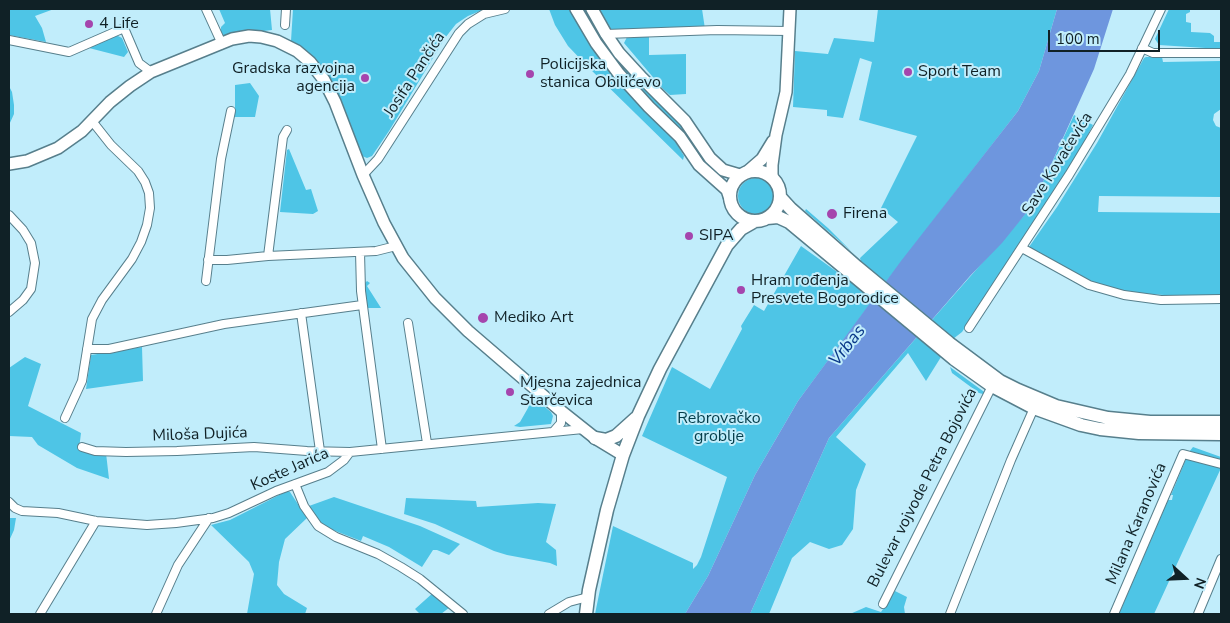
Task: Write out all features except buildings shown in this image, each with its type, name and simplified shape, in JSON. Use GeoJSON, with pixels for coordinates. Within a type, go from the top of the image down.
{"type":"FeatureCollection","features":[{"type":"Feature","properties":{"kind":"main road"},"geometry":{"type":"LineString","coordinates":[[586,614],[603,527],[623,455],[660,368],[727,245],[741,229],[761,220],[776,209],[780,197],[779,189],[772,178],[760,171],[744,173],[732,185],[731,203],[734,218],[727,245]]}},
{"type":"Feature","properties":{"kind":"main road","name":"Bulevar vojvode Petra Bojovića"},"geometry":{"type":"LineString","coordinates":[[780,197],[854,270]]}},
{"type":"Feature","properties":{"kind":"main road"},"geometry":{"type":"LineString","coordinates":[[731,203],[741,217],[761,220]]}},
{"type":"Feature","properties":{"kind":"main road","name":"Bulevar vojvode Petra Bojovića"},"geometry":{"type":"LineString","coordinates":[[761,220],[778,217],[789,222],[854,270],[992,386],[1034,408],[1081,425],[1100,429],[1139,433],[1221,434]]}},
{"type":"Feature","properties":{"kind":"main road","name":"Bulevar vojvode Petra Bojovića"},"geometry":{"type":"LineString","coordinates":[[947,347],[1028,395],[1061,408],[1088,415],[1128,421],[1221,422]]}},
{"type":"Feature","properties":{"kind":"main road"},"geometry":{"type":"LineString","coordinates":[[595,438],[606,440],[616,436],[638,416]]}},
{"type":"Feature","properties":{"kind":"street"},"geometry":{"type":"LineString","coordinates":[[206,9],[222,44]]}},
{"type":"Feature","properties":{"kind":"street"},"geometry":{"type":"LineString","coordinates":[[285,25],[286,9]]}},
{"type":"Feature","properties":{"kind":"street","name":"Josifa Pančića"},"geometry":{"type":"LineString","coordinates":[[363,175],[378,159],[458,33],[484,14],[505,9]]}},
{"type":"Feature","properties":{"kind":"street"},"geometry":{"type":"LineString","coordinates":[[576,9],[596,43],[618,74],[675,131],[699,165],[727,190],[731,203]]}},
{"type":"Feature","properties":{"kind":"street"},"geometry":{"type":"LineString","coordinates":[[592,9],[606,34],[642,78],[685,122],[718,167],[728,172],[744,173],[762,159],[776,135]]}},
{"type":"Feature","properties":{"kind":"street"},"geometry":{"type":"LineString","coordinates":[[772,178],[776,135],[786,92],[790,9]]}},
{"type":"Feature","properties":{"kind":"street","name":"Save Kovačevića"},"geometry":{"type":"LineString","coordinates":[[969,328],[1069,175],[1130,74],[1161,9]]}},
{"type":"Feature","properties":{"kind":"street"},"geometry":{"type":"LineString","coordinates":[[9,40],[69,52],[124,28],[139,63],[151,72]]}},
{"type":"Feature","properties":{"kind":"street"},"geometry":{"type":"LineString","coordinates":[[606,34],[717,30],[789,31]]}},
{"type":"Feature","properties":{"kind":"street"},"geometry":{"type":"LineString","coordinates":[[9,164],[27,161],[58,148],[92,121],[110,102],[151,72],[232,39],[249,36],[270,38],[292,49],[310,62],[324,80],[335,102],[363,175],[396,246],[410,268],[443,307],[561,411],[595,438],[623,455]]}},
{"type":"Feature","properties":{"kind":"street"},"geometry":{"type":"LineString","coordinates":[[1142,48],[1153,52],[1221,54]]}},
{"type":"Feature","properties":{"kind":"street"},"geometry":{"type":"LineString","coordinates":[[206,281],[220,168],[231,111]]}},
{"type":"Feature","properties":{"kind":"street"},"geometry":{"type":"LineString","coordinates":[[65,418],[82,381],[92,318],[102,300],[132,259],[141,242],[150,208],[149,193],[138,171],[105,138],[92,121]]}},
{"type":"Feature","properties":{"kind":"street"},"geometry":{"type":"LineString","coordinates":[[268,256],[283,137],[287,130]]}},
{"type":"Feature","properties":{"kind":"street"},"geometry":{"type":"LineString","coordinates":[[9,214],[32,243],[35,263],[30,289],[23,300],[9,312]]}},
{"type":"Feature","properties":{"kind":"street"},"geometry":{"type":"LineString","coordinates":[[208,260],[376,252],[396,246]]}},
{"type":"Feature","properties":{"kind":"street"},"geometry":{"type":"LineString","coordinates":[[1022,248],[1089,285],[1124,295],[1161,300],[1221,300]]}},
{"type":"Feature","properties":{"kind":"street"},"geometry":{"type":"LineString","coordinates":[[360,252],[362,305],[382,449]]}},
{"type":"Feature","properties":{"kind":"street"},"geometry":{"type":"LineString","coordinates":[[87,349],[109,349],[215,326],[362,305]]}},
{"type":"Feature","properties":{"kind":"street"},"geometry":{"type":"LineString","coordinates":[[301,313],[320,451]]}},
{"type":"Feature","properties":{"kind":"street"},"geometry":{"type":"LineString","coordinates":[[408,323],[427,443]]}},
{"type":"Feature","properties":{"kind":"street","name":"Bulevar vojvode Petra Bojovića"},"geometry":{"type":"LineString","coordinates":[[883,604],[992,386]]}},
{"type":"Feature","properties":{"kind":"street"},"geometry":{"type":"LineString","coordinates":[[950,614],[1011,460],[1034,408]]}},
{"type":"Feature","properties":{"kind":"street"},"geometry":{"type":"LineString","coordinates":[[554,431],[561,423],[561,411]]}},
{"type":"Feature","properties":{"kind":"street","name":"Koste Jarića"},"geometry":{"type":"LineString","coordinates":[[9,502],[15,508],[22,511],[58,513],[96,521],[154,525],[209,518],[229,513],[276,491],[328,472],[344,460],[350,452],[583,429]]}},
{"type":"Feature","properties":{"kind":"street","name":"Miloša Dujića"},"geometry":{"type":"LineString","coordinates":[[82,447],[94,451],[110,452],[177,451],[254,446],[350,452]]}},
{"type":"Feature","properties":{"kind":"street","name":"Milana Karanovića"},"geometry":{"type":"LineString","coordinates":[[1114,614],[1183,454],[1221,464]]}},
{"type":"Feature","properties":{"kind":"street"},"geometry":{"type":"LineString","coordinates":[[295,484],[304,506],[318,526],[336,537],[378,554],[410,572],[464,614]]}},
{"type":"Feature","properties":{"kind":"street"},"geometry":{"type":"LineString","coordinates":[[156,614],[178,565],[209,518]]}},
{"type":"Feature","properties":{"kind":"street"},"geometry":{"type":"LineString","coordinates":[[40,614],[96,521]]}},
{"type":"Feature","properties":{"kind":"street"},"geometry":{"type":"LineString","coordinates":[[1198,614],[1221,559]]}},
{"type":"Feature","properties":{"kind":"street"},"geometry":{"type":"LineString","coordinates":[[549,614],[569,602],[588,597]]}},
{"type":"Feature","properties":{"kind":"green space"},"geometry":{"type":"Polygon","coordinates":[[[9,9],[54,9],[35,16],[42,28],[46,42],[9,35],[9,9]]]}},
{"type":"Feature","properties":{"kind":"green space"},"geometry":{"type":"Polygon","coordinates":[[[219,9],[270,9],[272,30],[223,36],[221,27],[225,23],[219,9]]]}},
{"type":"Feature","properties":{"kind":"green space"},"geometry":{"type":"Polygon","coordinates":[[[293,9],[485,9],[468,16],[456,24],[445,38],[389,131],[372,156],[367,158],[362,156],[339,96],[328,76],[312,56],[291,41],[293,9]]]}},
{"type":"Feature","properties":{"kind":"green space"},"geometry":{"type":"Polygon","coordinates":[[[549,9],[572,9],[672,136],[684,156],[683,160],[568,46],[555,25],[549,9]]]}},
{"type":"Feature","properties":{"kind":"green space"},"geometry":{"type":"Polygon","coordinates":[[[581,9],[587,9],[680,123],[701,156],[714,170],[712,172],[707,169],[676,125],[621,69],[581,9]]]}},
{"type":"Feature","properties":{"kind":"green space"},"geometry":{"type":"Polygon","coordinates":[[[597,9],[702,9],[705,29],[608,29],[597,9]]]}},
{"type":"Feature","properties":{"kind":"green space"},"geometry":{"type":"Polygon","coordinates":[[[878,9],[1057,9],[1039,71],[1018,111],[886,282],[861,262],[860,258],[898,222],[881,208],[917,136],[859,120],[872,62],[860,58],[843,118],[827,116],[827,110],[793,107],[795,51],[828,54],[834,38],[874,42],[878,9]]]}},
{"type":"Feature","properties":{"kind":"green space"},"geometry":{"type":"Polygon","coordinates":[[[1169,9],[1190,9],[1190,12],[1186,14],[1186,22],[1191,23],[1191,32],[1210,33],[1214,36],[1214,42],[1221,42],[1221,49],[1159,45],[1155,39],[1169,9]]]}},
{"type":"Feature","properties":{"kind":"green space"},"geometry":{"type":"Polygon","coordinates":[[[116,35],[122,38],[128,52],[124,57],[89,48],[116,35]]]}},
{"type":"Feature","properties":{"kind":"green space"},"geometry":{"type":"Polygon","coordinates":[[[627,37],[649,37],[649,55],[686,54],[686,94],[670,95],[663,89],[624,43],[627,37]]]}},
{"type":"Feature","properties":{"kind":"green space"},"geometry":{"type":"Polygon","coordinates":[[[1146,57],[1162,57],[1163,62],[1221,61],[1221,109],[1214,114],[1213,120],[1216,126],[1221,128],[1221,197],[1099,196],[1098,212],[1221,213],[1221,296],[1137,293],[1094,285],[1029,247],[1057,207],[1097,143],[1146,57]]]}},
{"type":"Feature","properties":{"kind":"green space"},"geometry":{"type":"Polygon","coordinates":[[[250,83],[259,96],[255,117],[235,117],[235,85],[250,83]]]}},
{"type":"Feature","properties":{"kind":"green space"},"geometry":{"type":"Polygon","coordinates":[[[9,86],[12,92],[14,114],[9,125],[9,86]]]}},
{"type":"Feature","properties":{"kind":"green space"},"geometry":{"type":"Polygon","coordinates":[[[1074,115],[1093,125],[1072,165],[962,332],[953,339],[931,321],[1027,212],[1074,115]]]}},
{"type":"Feature","properties":{"kind":"green space"},"geometry":{"type":"Polygon","coordinates":[[[289,149],[306,190],[311,189],[318,211],[313,214],[280,212],[287,150],[289,149]]]}},
{"type":"Feature","properties":{"kind":"green space"},"geometry":{"type":"Polygon","coordinates":[[[756,178],[769,183],[774,196],[769,209],[756,214],[743,209],[738,196],[743,183],[756,178]]]}},
{"type":"Feature","properties":{"kind":"green space"},"geometry":{"type":"Polygon","coordinates":[[[806,209],[828,228],[851,251],[805,211],[806,209]]]}},
{"type":"Feature","properties":{"kind":"green space","name":"Rebrovačko groblje"},"geometry":{"type":"Polygon","coordinates":[[[801,246],[873,300],[798,401],[755,475],[708,576],[685,614],[595,614],[613,526],[693,563],[693,569],[697,565],[727,477],[642,436],[672,367],[710,389],[742,329],[741,326],[754,305],[764,311],[801,246]]]}},
{"type":"Feature","properties":{"kind":"green space"},"geometry":{"type":"Polygon","coordinates":[[[367,281],[370,283],[367,286],[381,308],[366,308],[364,284],[367,281]]]}},
{"type":"Feature","properties":{"kind":"green space"},"geometry":{"type":"Polygon","coordinates":[[[917,337],[941,357],[926,381],[908,353],[836,437],[866,464],[856,490],[853,529],[842,545],[829,549],[810,542],[792,558],[769,614],[750,614],[829,438],[917,337]]]}},
{"type":"Feature","properties":{"kind":"green space"},"geometry":{"type":"Polygon","coordinates":[[[142,347],[143,381],[86,389],[91,355],[142,347]]]}},
{"type":"Feature","properties":{"kind":"green space"},"geometry":{"type":"Polygon","coordinates":[[[25,357],[41,364],[28,406],[81,433],[79,449],[106,453],[109,479],[77,468],[38,445],[32,437],[9,436],[9,368],[25,357]]]}},
{"type":"Feature","properties":{"kind":"green space"},"geometry":{"type":"Polygon","coordinates":[[[950,367],[987,395],[979,393],[952,373],[950,367]]]}},
{"type":"Feature","properties":{"kind":"green space"},"geometry":{"type":"Polygon","coordinates":[[[529,394],[551,412],[553,416],[551,424],[514,426],[520,422],[528,408],[530,402],[529,394]]]}},
{"type":"Feature","properties":{"kind":"green space"},"geometry":{"type":"Polygon","coordinates":[[[1193,447],[1221,457],[1221,468],[1154,614],[1119,614],[1168,500],[1172,500],[1173,495],[1171,495],[1189,452],[1193,447]]]}},
{"type":"Feature","properties":{"kind":"green space"},"geometry":{"type":"Polygon","coordinates":[[[287,491],[290,492],[307,518],[285,539],[279,562],[277,585],[284,594],[307,608],[305,614],[247,614],[254,574],[249,562],[211,525],[230,520],[287,491]]]}},
{"type":"Feature","properties":{"kind":"green space"},"geometry":{"type":"Polygon","coordinates":[[[334,497],[420,526],[460,544],[449,555],[433,550],[422,567],[389,547],[363,536],[361,541],[328,528],[318,520],[309,506],[334,497]]]}},
{"type":"Feature","properties":{"kind":"green space"},"geometry":{"type":"Polygon","coordinates":[[[406,498],[476,501],[477,507],[538,503],[556,504],[546,542],[556,550],[557,566],[494,551],[435,524],[404,514],[406,498]]]}},
{"type":"Feature","properties":{"kind":"green space"},"geometry":{"type":"Polygon","coordinates":[[[9,518],[16,518],[14,530],[9,541],[9,518]]]}},
{"type":"Feature","properties":{"kind":"green space"},"geometry":{"type":"Polygon","coordinates":[[[895,591],[907,597],[904,607],[905,614],[850,614],[866,607],[881,612],[895,591]]]}},
{"type":"Feature","properties":{"kind":"green space"},"geometry":{"type":"Polygon","coordinates":[[[434,592],[450,607],[441,614],[420,614],[415,609],[434,592]]]}},
{"type":"Feature","properties":{"kind":"water","name":"Vrbas"},"geometry":{"type":"Polygon","coordinates":[[[1057,9],[1113,9],[1094,69],[1045,178],[1027,212],[1002,243],[970,276],[829,438],[750,614],[685,614],[708,576],[755,475],[798,401],[901,261],[1018,111],[1039,71],[1057,9]]]}},
{"type":"Feature","properties":{"kind":"place","name":"4 Life"},"geometry":{"type":"Point","coordinates":[89,24]}},
{"type":"Feature","properties":{"kind":"place","name":"Sport Team"},"geometry":{"type":"Point","coordinates":[908,72]}},
{"type":"Feature","properties":{"kind":"place","name":"Policijska stanica Obilićevo"},"geometry":{"type":"Point","coordinates":[530,74]}},
{"type":"Feature","properties":{"kind":"place","name":"Gradska razvojna agencija"},"geometry":{"type":"Point","coordinates":[365,78]}},
{"type":"Feature","properties":{"kind":"place","name":"Firena"},"geometry":{"type":"Point","coordinates":[832,214]}},
{"type":"Feature","properties":{"kind":"place","name":"SIPA"},"geometry":{"type":"Point","coordinates":[689,236]}},
{"type":"Feature","properties":{"kind":"place","name":"Hram rođenja Presvete Bogorodice"},"geometry":{"type":"Point","coordinates":[741,290]}},
{"type":"Feature","properties":{"kind":"place","name":"Mediko Art"},"geometry":{"type":"Point","coordinates":[483,318]}},
{"type":"Feature","properties":{"kind":"place","name":"Mjesna zajednica Starčevica"},"geometry":{"type":"Point","coordinates":[510,392]}}]}
